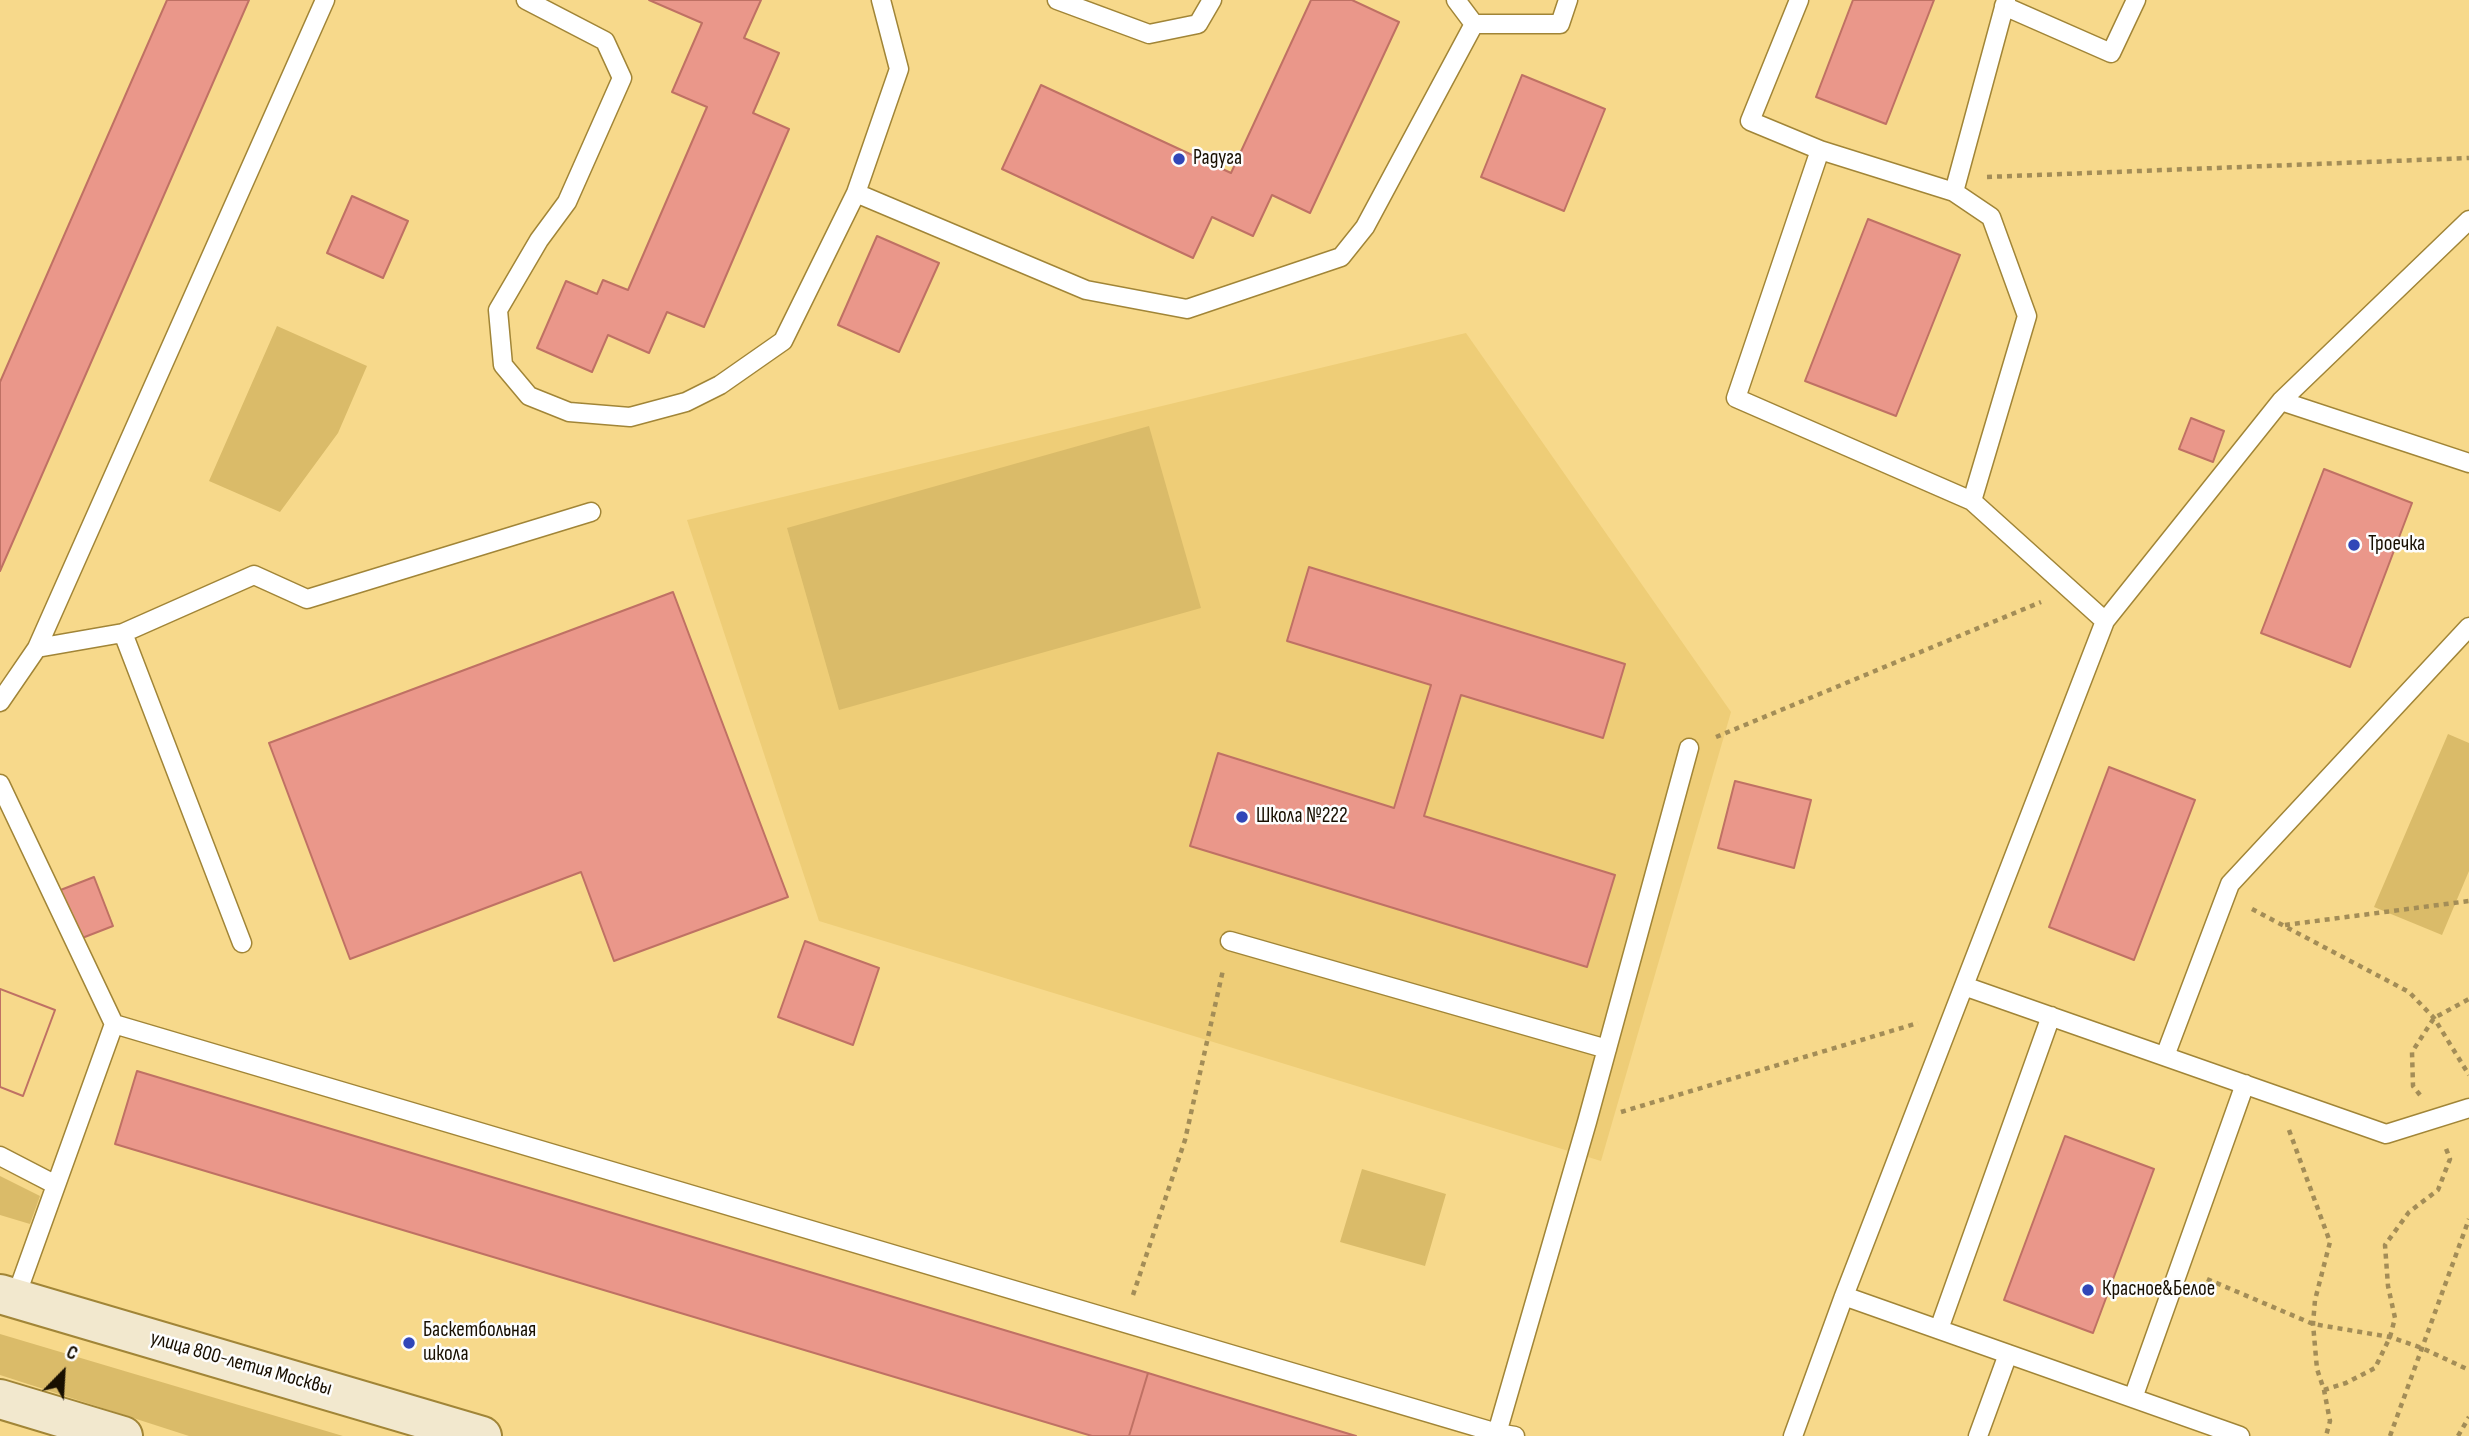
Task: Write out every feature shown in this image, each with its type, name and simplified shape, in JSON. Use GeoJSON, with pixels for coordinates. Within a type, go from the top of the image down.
{"type":"FeatureCollection","features":[{"type":"Feature","properties":{"kind":"main road","name":"улица 800-летия Москвы"},"geometry":{"type":"LineString","coordinates":[[8,1296],[482,1436]]}},
{"type":"Feature","properties":{"kind":"main road"},"geometry":{"type":"LineString","coordinates":[[0,1399],[123,1436]]}},
{"type":"Feature","properties":{"kind":"lane"},"geometry":{"type":"LineString","coordinates":[[0,702],[37,648],[325,0]]}},
{"type":"Feature","properties":{"kind":"lane"},"geometry":{"type":"LineString","coordinates":[[526,0],[605,41],[622,78],[567,202],[539,240],[498,310],[503,365],[529,396],[569,412],[631,417],[686,402],[720,385],[783,341],[856,193],[899,69],[881,0]]}},
{"type":"Feature","properties":{"kind":"lane"},"geometry":{"type":"LineString","coordinates":[[1057,0],[1149,34],[1198,24],[1212,0]]}},
{"type":"Feature","properties":{"kind":"lane"},"geometry":{"type":"LineString","coordinates":[[1456,0],[1474,24]]}},
{"type":"Feature","properties":{"kind":"lane"},"geometry":{"type":"LineString","coordinates":[[1474,24],[1560,24],[1568,0]]}},
{"type":"Feature","properties":{"kind":"lane"},"geometry":{"type":"LineString","coordinates":[[1798,0],[1750,121],[1820,150],[1956,185],[1991,217],[2027,316],[1972,501]]}},
{"type":"Feature","properties":{"kind":"lane"},"geometry":{"type":"LineString","coordinates":[[1956,185],[2005,3],[2111,53],[2136,0]]}},
{"type":"Feature","properties":{"kind":"lane"},"geometry":{"type":"LineString","coordinates":[[856,193],[1086,290],[1187,309],[1341,257],[1365,228],[1474,24]]}},
{"type":"Feature","properties":{"kind":"lane"},"geometry":{"type":"LineString","coordinates":[[1820,150],[1736,398],[1972,501],[2105,621]]}},
{"type":"Feature","properties":{"kind":"lane"},"geometry":{"type":"LineString","coordinates":[[1793,1436],[1844,1296],[2105,621],[2281,401],[2469,220]]}},
{"type":"Feature","properties":{"kind":"lane"},"geometry":{"type":"LineString","coordinates":[[2281,401],[2469,463]]}},
{"type":"Feature","properties":{"kind":"lane"},"geometry":{"type":"LineString","coordinates":[[37,648],[123,633],[254,575],[307,599],[590,512]]}},
{"type":"Feature","properties":{"kind":"lane"},"geometry":{"type":"LineString","coordinates":[[2165,1056],[2230,884],[2469,627]]}},
{"type":"Feature","properties":{"kind":"lane"},"geometry":{"type":"LineString","coordinates":[[123,633],[242,943]]}},
{"type":"Feature","properties":{"kind":"lane"},"geometry":{"type":"LineString","coordinates":[[1497,1433],[1587,1122],[1689,748]]}},
{"type":"Feature","properties":{"kind":"lane"},"geometry":{"type":"LineString","coordinates":[[0,784],[114,1024],[56,1185],[8,1296]]}},
{"type":"Feature","properties":{"kind":"lane"},"geometry":{"type":"LineString","coordinates":[[1230,941],[1607,1049]]}},
{"type":"Feature","properties":{"kind":"lane"},"geometry":{"type":"LineString","coordinates":[[1964,986],[2386,1134],[2469,1108]]}},
{"type":"Feature","properties":{"kind":"lane"},"geometry":{"type":"LineString","coordinates":[[1939,1329],[2051,1016]]}},
{"type":"Feature","properties":{"kind":"lane"},"geometry":{"type":"LineString","coordinates":[[114,1024],[1497,1433],[1515,1436]]}},
{"type":"Feature","properties":{"kind":"lane"},"geometry":{"type":"LineString","coordinates":[[2133,1398],[2245,1084]]}},
{"type":"Feature","properties":{"kind":"lane"},"geometry":{"type":"LineString","coordinates":[[0,1156],[56,1185]]}},
{"type":"Feature","properties":{"kind":"lane"},"geometry":{"type":"LineString","coordinates":[[1844,1296],[2240,1436]]}},
{"type":"Feature","properties":{"kind":"lane"},"geometry":{"type":"LineString","coordinates":[[1978,1436],[2008,1354]]}},
{"type":"Feature","properties":{"kind":"path"},"geometry":{"type":"LineString","coordinates":[[1956,185],[2469,158]]}},
{"type":"Feature","properties":{"kind":"path"},"geometry":{"type":"LineString","coordinates":[[1689,748],[2071,590]]}},
{"type":"Feature","properties":{"kind":"path"},"geometry":{"type":"LineString","coordinates":[[2226,897],[2409,992],[2434,1018],[2469,1075]]}},
{"type":"Feature","properties":{"kind":"path"},"geometry":{"type":"LineString","coordinates":[[2284,925],[2469,901]]}},
{"type":"Feature","properties":{"kind":"path"},"geometry":{"type":"LineString","coordinates":[[1124,1323],[1185,1140],[1230,941]]}},
{"type":"Feature","properties":{"kind":"path"},"geometry":{"type":"LineString","coordinates":[[2324,1390],[2346,1383],[2375,1368],[2390,1337],[2395,1318],[2388,1286],[2385,1245],[2409,1212],[2438,1189],[2450,1158],[2436,1119],[2413,1086],[2412,1052],[2434,1018],[2469,999]]}},
{"type":"Feature","properties":{"kind":"path"},"geometry":{"type":"LineString","coordinates":[[1587,1122],[1954,1013]]}},
{"type":"Feature","properties":{"kind":"path"},"geometry":{"type":"LineString","coordinates":[[2276,1095],[2330,1242],[2315,1300],[2313,1324],[2317,1369],[2330,1421],[2326,1436]]}},
{"type":"Feature","properties":{"kind":"path"},"geometry":{"type":"LineString","coordinates":[[2390,1436],[2469,1219]]}},
{"type":"Feature","properties":{"kind":"path"},"geometry":{"type":"LineString","coordinates":[[2179,1268],[2313,1324],[2390,1337],[2422,1348],[2469,1370]]}},
{"type":"Feature","properties":{"kind":"path"},"geometry":{"type":"LineString","coordinates":[[2458,1436],[2469,1417]]}},
{"type":"Feature","properties":{"kind":"shaded area"},"geometry":{"type":"Polygon","coordinates":[[[277,326],[367,366],[338,433],[280,512],[209,481],[277,326]]]}},
{"type":"Feature","properties":{"kind":"shaded area","name":"Школа №222"},"geometry":{"type":"Polygon","coordinates":[[[1466,333],[1731,712],[1601,1161],[819,921],[687,520],[1466,333]]]}},
{"type":"Feature","properties":{"kind":"shaded area"},"geometry":{"type":"Polygon","coordinates":[[[1149,426],[1201,608],[839,710],[787,528],[1149,426]]]}},
{"type":"Feature","properties":{"kind":"shaded area"},"geometry":{"type":"Polygon","coordinates":[[[2448,734],[2469,743],[2469,871],[2442,935],[2374,907],[2448,734]]]}},
{"type":"Feature","properties":{"kind":"shaded area"},"geometry":{"type":"Polygon","coordinates":[[[1362,1169],[1446,1194],[1425,1266],[1340,1242],[1362,1169]]]}},
{"type":"Feature","properties":{"kind":"shaded area"},"geometry":{"type":"Polygon","coordinates":[[[0,1176],[40,1196],[30,1224],[0,1215],[0,1176]]]}},
{"type":"Feature","properties":{"kind":"shaded area"},"geometry":{"type":"Polygon","coordinates":[[[0,1334],[343,1436],[189,1436],[0,1375],[0,1334]]]}},
{"type":"Feature","properties":{"kind":"building"},"geometry":{"type":"Polygon","coordinates":[[[167,0],[249,0],[0,571],[0,382],[167,0]]]}},
{"type":"Feature","properties":{"kind":"building"},"geometry":{"type":"Polygon","coordinates":[[[649,0],[761,0],[744,38],[779,53],[753,113],[789,129],[704,327],[667,312],[649,353],[608,335],[592,372],[537,348],[566,281],[597,294],[603,280],[628,290],[707,107],[672,92],[702,23],[649,0]]]}},
{"type":"Feature","properties":{"kind":"building"},"geometry":{"type":"Polygon","coordinates":[[[1311,0],[1352,0],[1399,22],[1310,213],[1272,195],[1253,236],[1212,217],[1193,258],[1002,169],[1041,85],[1231,173],[1311,0]]]}},
{"type":"Feature","properties":{"kind":"building"},"geometry":{"type":"Polygon","coordinates":[[[1853,0],[1934,0],[1886,124],[1816,97],[1853,0]]]}},
{"type":"Feature","properties":{"kind":"building"},"geometry":{"type":"Polygon","coordinates":[[[1522,75],[1605,109],[1564,211],[1481,177],[1522,75]]]}},
{"type":"Feature","properties":{"kind":"building"},"geometry":{"type":"Polygon","coordinates":[[[352,196],[408,221],[383,278],[327,253],[352,196]]]}},
{"type":"Feature","properties":{"kind":"building"},"geometry":{"type":"Polygon","coordinates":[[[1868,219],[1960,255],[1896,416],[1805,381],[1868,219]]]}},
{"type":"Feature","properties":{"kind":"building"},"geometry":{"type":"Polygon","coordinates":[[[877,236],[939,263],[899,352],[838,325],[877,236]]]}},
{"type":"Feature","properties":{"kind":"building"},"geometry":{"type":"Polygon","coordinates":[[[2191,418],[2224,431],[2213,462],[2179,449],[2191,418]]]}},
{"type":"Feature","properties":{"kind":"building"},"geometry":{"type":"Polygon","coordinates":[[[2324,469],[2412,503],[2350,667],[2261,633],[2324,469]]]}},
{"type":"Feature","properties":{"kind":"building"},"geometry":{"type":"Polygon","coordinates":[[[1309,567],[1625,664],[1603,738],[1461,695],[1424,816],[1615,875],[1587,967],[1190,846],[1218,753],[1394,808],[1431,685],[1287,641],[1309,567]]]}},
{"type":"Feature","properties":{"kind":"building"},"geometry":{"type":"Polygon","coordinates":[[[673,592],[788,897],[614,961],[581,872],[350,959],[269,743],[673,592]]]}},
{"type":"Feature","properties":{"kind":"building"},"geometry":{"type":"Polygon","coordinates":[[[2109,767],[2195,800],[2134,960],[2049,927],[2109,767]]]}},
{"type":"Feature","properties":{"kind":"building"},"geometry":{"type":"Polygon","coordinates":[[[1735,781],[1811,800],[1794,868],[1718,848],[1735,781]]]}},
{"type":"Feature","properties":{"kind":"building"},"geometry":{"type":"Polygon","coordinates":[[[94,877],[113,926],[77,940],[58,891],[94,877]]]}},
{"type":"Feature","properties":{"kind":"building"},"geometry":{"type":"Polygon","coordinates":[[[805,941],[879,968],[853,1045],[778,1017],[805,941]]]}},
{"type":"Feature","properties":{"kind":"building"},"geometry":{"type":"Polygon","coordinates":[[[0,989],[55,1010],[23,1096],[0,1087],[0,989]]]}},
{"type":"Feature","properties":{"kind":"building"},"geometry":{"type":"Polygon","coordinates":[[[0,989],[55,1010],[23,1096],[0,1087],[0,989]]]}},
{"type":"Feature","properties":{"kind":"building"},"geometry":{"type":"Polygon","coordinates":[[[137,1071],[1148,1373],[1129,1436],[1092,1436],[115,1144],[137,1071]]]}},
{"type":"Feature","properties":{"kind":"building"},"geometry":{"type":"Polygon","coordinates":[[[2065,1136],[2154,1169],[2093,1333],[2004,1300],[2065,1136]]]}},
{"type":"Feature","properties":{"kind":"building"},"geometry":{"type":"Polygon","coordinates":[[[1148,1373],[1210,1392],[1356,1436],[1129,1436],[1148,1373]]]}},
{"type":"Feature","properties":{"kind":"place","name":"Радуга"},"geometry":{"type":"Point","coordinates":[1179,159]}},
{"type":"Feature","properties":{"kind":"place","name":"Троечка"},"geometry":{"type":"Point","coordinates":[2354,545]}},
{"type":"Feature","properties":{"kind":"place","name":"Школа №222"},"geometry":{"type":"Point","coordinates":[1242,817]}},
{"type":"Feature","properties":{"kind":"place","name":"Красное&Белое"},"geometry":{"type":"Point","coordinates":[2088,1290]}},
{"type":"Feature","properties":{"kind":"place","name":"Баскетбольная школа"},"geometry":{"type":"Point","coordinates":[409,1343]}}]}
